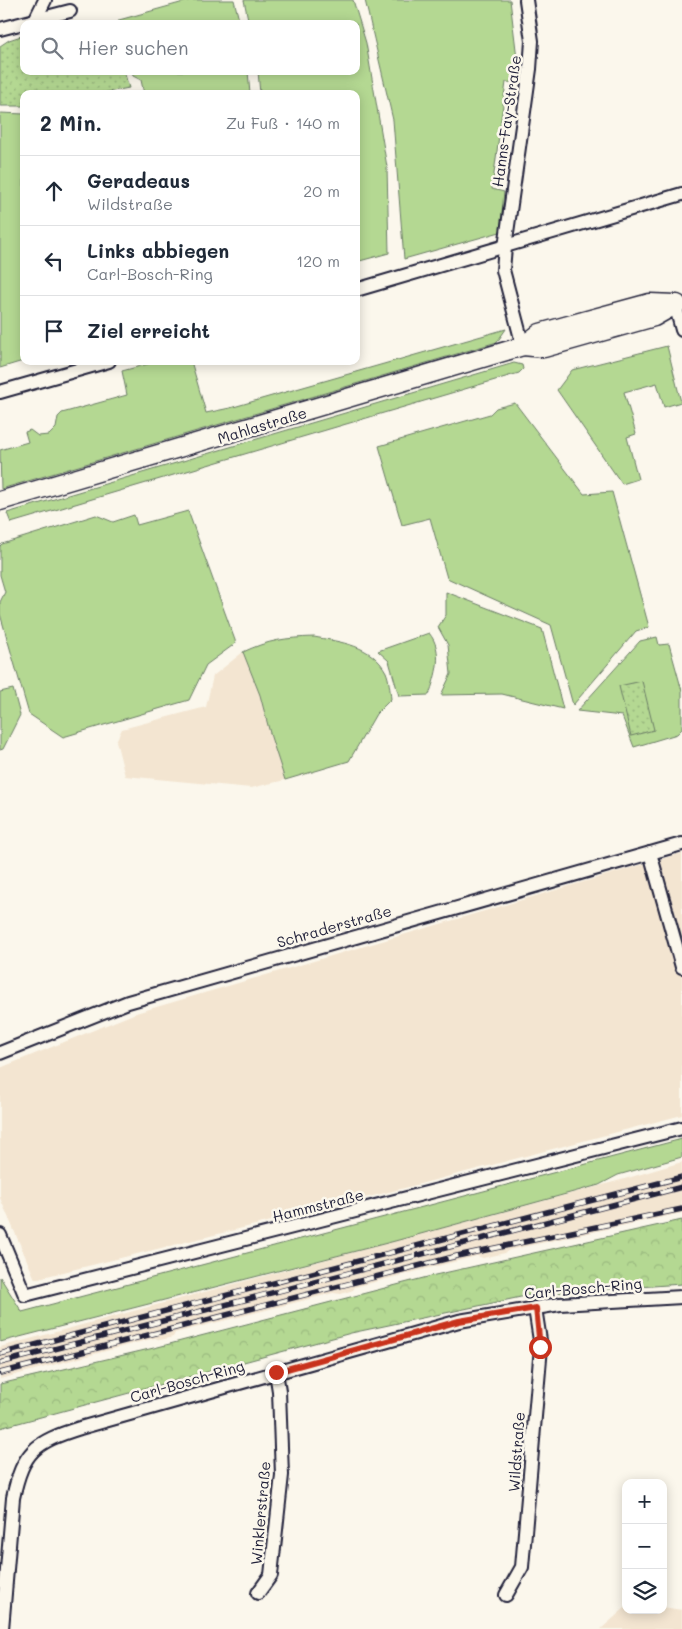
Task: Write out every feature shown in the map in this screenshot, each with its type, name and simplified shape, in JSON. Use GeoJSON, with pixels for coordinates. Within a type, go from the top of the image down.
{"type":"FeatureCollection","features":[{"type":"Feature","properties":{"kind":"street"},"geometry":{"type":"LineString","coordinates":[[36,20],[45,0]]}},
{"type":"Feature","properties":{"kind":"street","name":"Hanns-Fay-Straße"},"geometry":{"type":"LineString","coordinates":[[523,346],[504,270],[505,247],[530,69],[532,41],[526,0]]}},
{"type":"Feature","properties":{"kind":"street"},"geometry":{"type":"LineString","coordinates":[[36,20],[70,11]]}},
{"type":"Feature","properties":{"kind":"street"},"geometry":{"type":"LineString","coordinates":[[0,29],[20,24]]}},
{"type":"Feature","properties":{"kind":"street"},"geometry":{"type":"LineString","coordinates":[[360,289],[682,194]]}},
{"type":"Feature","properties":{"kind":"street"},"geometry":{"type":"LineString","coordinates":[[679,303],[682,330]]}},
{"type":"Feature","properties":{"kind":"street","name":"Mahlastraße"},"geometry":{"type":"LineString","coordinates":[[0,501],[523,346],[544,348],[654,317],[679,303]]}},
{"type":"Feature","properties":{"kind":"street"},"geometry":{"type":"LineString","coordinates":[[0,392],[94,365]]}},
{"type":"Feature","properties":{"kind":"street","name":"Schraderstraße"},"geometry":{"type":"LineString","coordinates":[[0,1054],[128,1002],[682,844]]}},
{"type":"Feature","properties":{"kind":"street"},"geometry":{"type":"LineString","coordinates":[[650,853],[682,967]]}},
{"type":"Feature","properties":{"kind":"street","name":"Hammstraße"},"geometry":{"type":"LineString","coordinates":[[0,1235],[25,1295],[682,1128]]}},
{"type":"Feature","properties":{"kind":"street","name":"Carl-Bosch-Ring"},"geometry":{"type":"LineString","coordinates":[[2,1629],[13,1498],[22,1465],[43,1442],[58,1435],[450,1323],[536,1308],[592,1302],[682,1297]]}},
{"type":"Feature","properties":{"kind":"street","name":"Wildstraße"},"geometry":{"type":"LineString","coordinates":[[506,1595],[522,1567],[540,1347],[536,1308]]}},
{"type":"Feature","properties":{"kind":"street","name":"Winklerstraße"},"geometry":{"type":"LineString","coordinates":[[258,1593],[271,1575],[282,1475],[279,1391],[276,1372]]}},
{"type":"Feature","properties":{"kind":"shaded area"},"geometry":{"type":"Polygon","coordinates":[[[243,652],[260,695],[285,780],[251,788],[125,776],[116,741],[122,729],[206,707],[213,676],[243,652]]]}},
{"type":"Feature","properties":{"kind":"shaded area"},"geometry":{"type":"Polygon","coordinates":[[[682,853],[682,1115],[397,1190],[35,1279],[0,1198],[0,1068],[136,1013],[682,853]]]}},
{"type":"Feature","properties":{"kind":"shaded area"},"geometry":{"type":"Polygon","coordinates":[[[682,1162],[682,1213],[509,1250],[505,1253],[483,1258],[477,1256],[355,1287],[353,1290],[341,1294],[333,1293],[175,1333],[173,1337],[160,1340],[155,1338],[0,1379],[0,1347],[682,1162]]]}},
{"type":"Feature","properties":{"kind":"shaded area"},"geometry":{"type":"Polygon","coordinates":[[[667,1608],[682,1610],[682,1629],[601,1629],[622,1611],[622,1614],[667,1614],[667,1608]]]}},
{"type":"Feature","properties":{"kind":"green space"},"geometry":{"type":"Polygon","coordinates":[[[191,0],[234,0],[239,20],[119,20],[191,0]]]}},
{"type":"Feature","properties":{"kind":"green space"},"geometry":{"type":"Polygon","coordinates":[[[244,0],[353,0],[359,20],[248,20],[244,0]]]}},
{"type":"Feature","properties":{"kind":"green space"},"geometry":{"type":"Polygon","coordinates":[[[365,0],[510,0],[520,83],[506,82],[492,189],[504,192],[500,232],[404,259],[393,120],[365,0]]]}},
{"type":"Feature","properties":{"kind":"green space"},"geometry":{"type":"Polygon","coordinates":[[[360,23],[366,43],[387,167],[389,253],[360,261],[360,90],[260,90],[258,75],[360,75],[360,23]]]}},
{"type":"Feature","properties":{"kind":"green space"},"geometry":{"type":"Polygon","coordinates":[[[20,36],[20,75],[125,75],[129,88],[118,90],[20,90],[20,106],[0,106],[0,46],[20,36]]]}},
{"type":"Feature","properties":{"kind":"green space"},"geometry":{"type":"Polygon","coordinates":[[[248,75],[250,90],[143,90],[141,80],[133,76],[248,75]]]}},
{"type":"Feature","properties":{"kind":"green space"},"geometry":{"type":"Polygon","coordinates":[[[0,113],[20,114],[20,362],[0,368],[0,113]]]}},
{"type":"Feature","properties":{"kind":"green space"},"geometry":{"type":"Polygon","coordinates":[[[506,329],[497,342],[1,489],[0,450],[28,442],[25,432],[30,430],[38,436],[49,435],[56,428],[58,417],[62,413],[127,395],[122,371],[144,365],[192,365],[206,413],[230,408],[506,329]]]}},
{"type":"Feature","properties":{"kind":"green space"},"geometry":{"type":"Polygon","coordinates":[[[667,346],[681,402],[664,407],[657,383],[624,392],[636,434],[627,437],[638,479],[622,484],[557,390],[572,370],[667,346]]]}},
{"type":"Feature","properties":{"kind":"green space"},"geometry":{"type":"Polygon","coordinates":[[[514,363],[522,365],[523,369],[519,373],[11,523],[7,513],[514,363]]]}},
{"type":"Feature","properties":{"kind":"green space"},"geometry":{"type":"Polygon","coordinates":[[[515,403],[584,494],[612,492],[649,627],[636,631],[573,705],[551,625],[447,578],[430,518],[402,525],[379,446],[490,414],[496,408],[515,403]]]}},
{"type":"Feature","properties":{"kind":"green space"},"geometry":{"type":"Polygon","coordinates":[[[188,511],[236,643],[206,665],[189,700],[63,737],[29,714],[0,614],[0,602],[5,592],[0,575],[0,546],[96,515],[113,522],[134,515],[137,525],[188,511]]]}},
{"type":"Feature","properties":{"kind":"green space"},"geometry":{"type":"Polygon","coordinates":[[[446,592],[542,629],[563,709],[502,694],[441,695],[451,674],[448,645],[438,627],[446,615],[446,592]]]}},
{"type":"Feature","properties":{"kind":"green space"},"geometry":{"type":"Polygon","coordinates":[[[429,633],[436,647],[437,663],[429,695],[399,696],[389,661],[378,651],[429,633]]]}},
{"type":"Feature","properties":{"kind":"green space"},"geometry":{"type":"Polygon","coordinates":[[[314,637],[345,643],[364,650],[372,656],[386,672],[391,699],[376,714],[349,761],[285,780],[260,695],[243,652],[277,640],[314,637]]]}},
{"type":"Feature","properties":{"kind":"green space"},"geometry":{"type":"Polygon","coordinates":[[[657,637],[659,645],[669,644],[682,691],[682,729],[677,734],[634,747],[622,716],[577,711],[640,641],[657,637]]]}},
{"type":"Feature","properties":{"kind":"green space"},"geometry":{"type":"Polygon","coordinates":[[[642,681],[654,730],[631,736],[619,686],[642,681]]]}},
{"type":"Feature","properties":{"kind":"green space"},"geometry":{"type":"Polygon","coordinates":[[[13,689],[20,715],[3,749],[0,750],[0,692],[13,689]]]}},
{"type":"Feature","properties":{"kind":"green space"},"geometry":{"type":"Polygon","coordinates":[[[682,1139],[682,1157],[618,1175],[599,1185],[395,1241],[0,1342],[0,1277],[22,1312],[682,1139]]]}},
{"type":"Feature","properties":{"kind":"green space"},"geometry":{"type":"Polygon","coordinates":[[[682,1220],[682,1284],[535,1294],[351,1333],[0,1428],[0,1384],[158,1347],[435,1275],[682,1220]]]}},
{"type":"Feature","properties":{"kind":"railway"},"geometry":{"type":"LineString","coordinates":[[0,1354],[682,1177]]}},
{"type":"Feature","properties":{"kind":"railway"},"geometry":{"type":"LineString","coordinates":[[0,1363],[682,1187]]}},
{"type":"Feature","properties":{"kind":"railway"},"geometry":{"type":"LineString","coordinates":[[0,1373],[457,1256],[682,1209]]}},
{"type":"Feature","properties":{"kind":"route"},"geometry":{"type":"LineString","coordinates":[[276,1372],[459,1321],[536,1308],[540,1347]]}}]}
